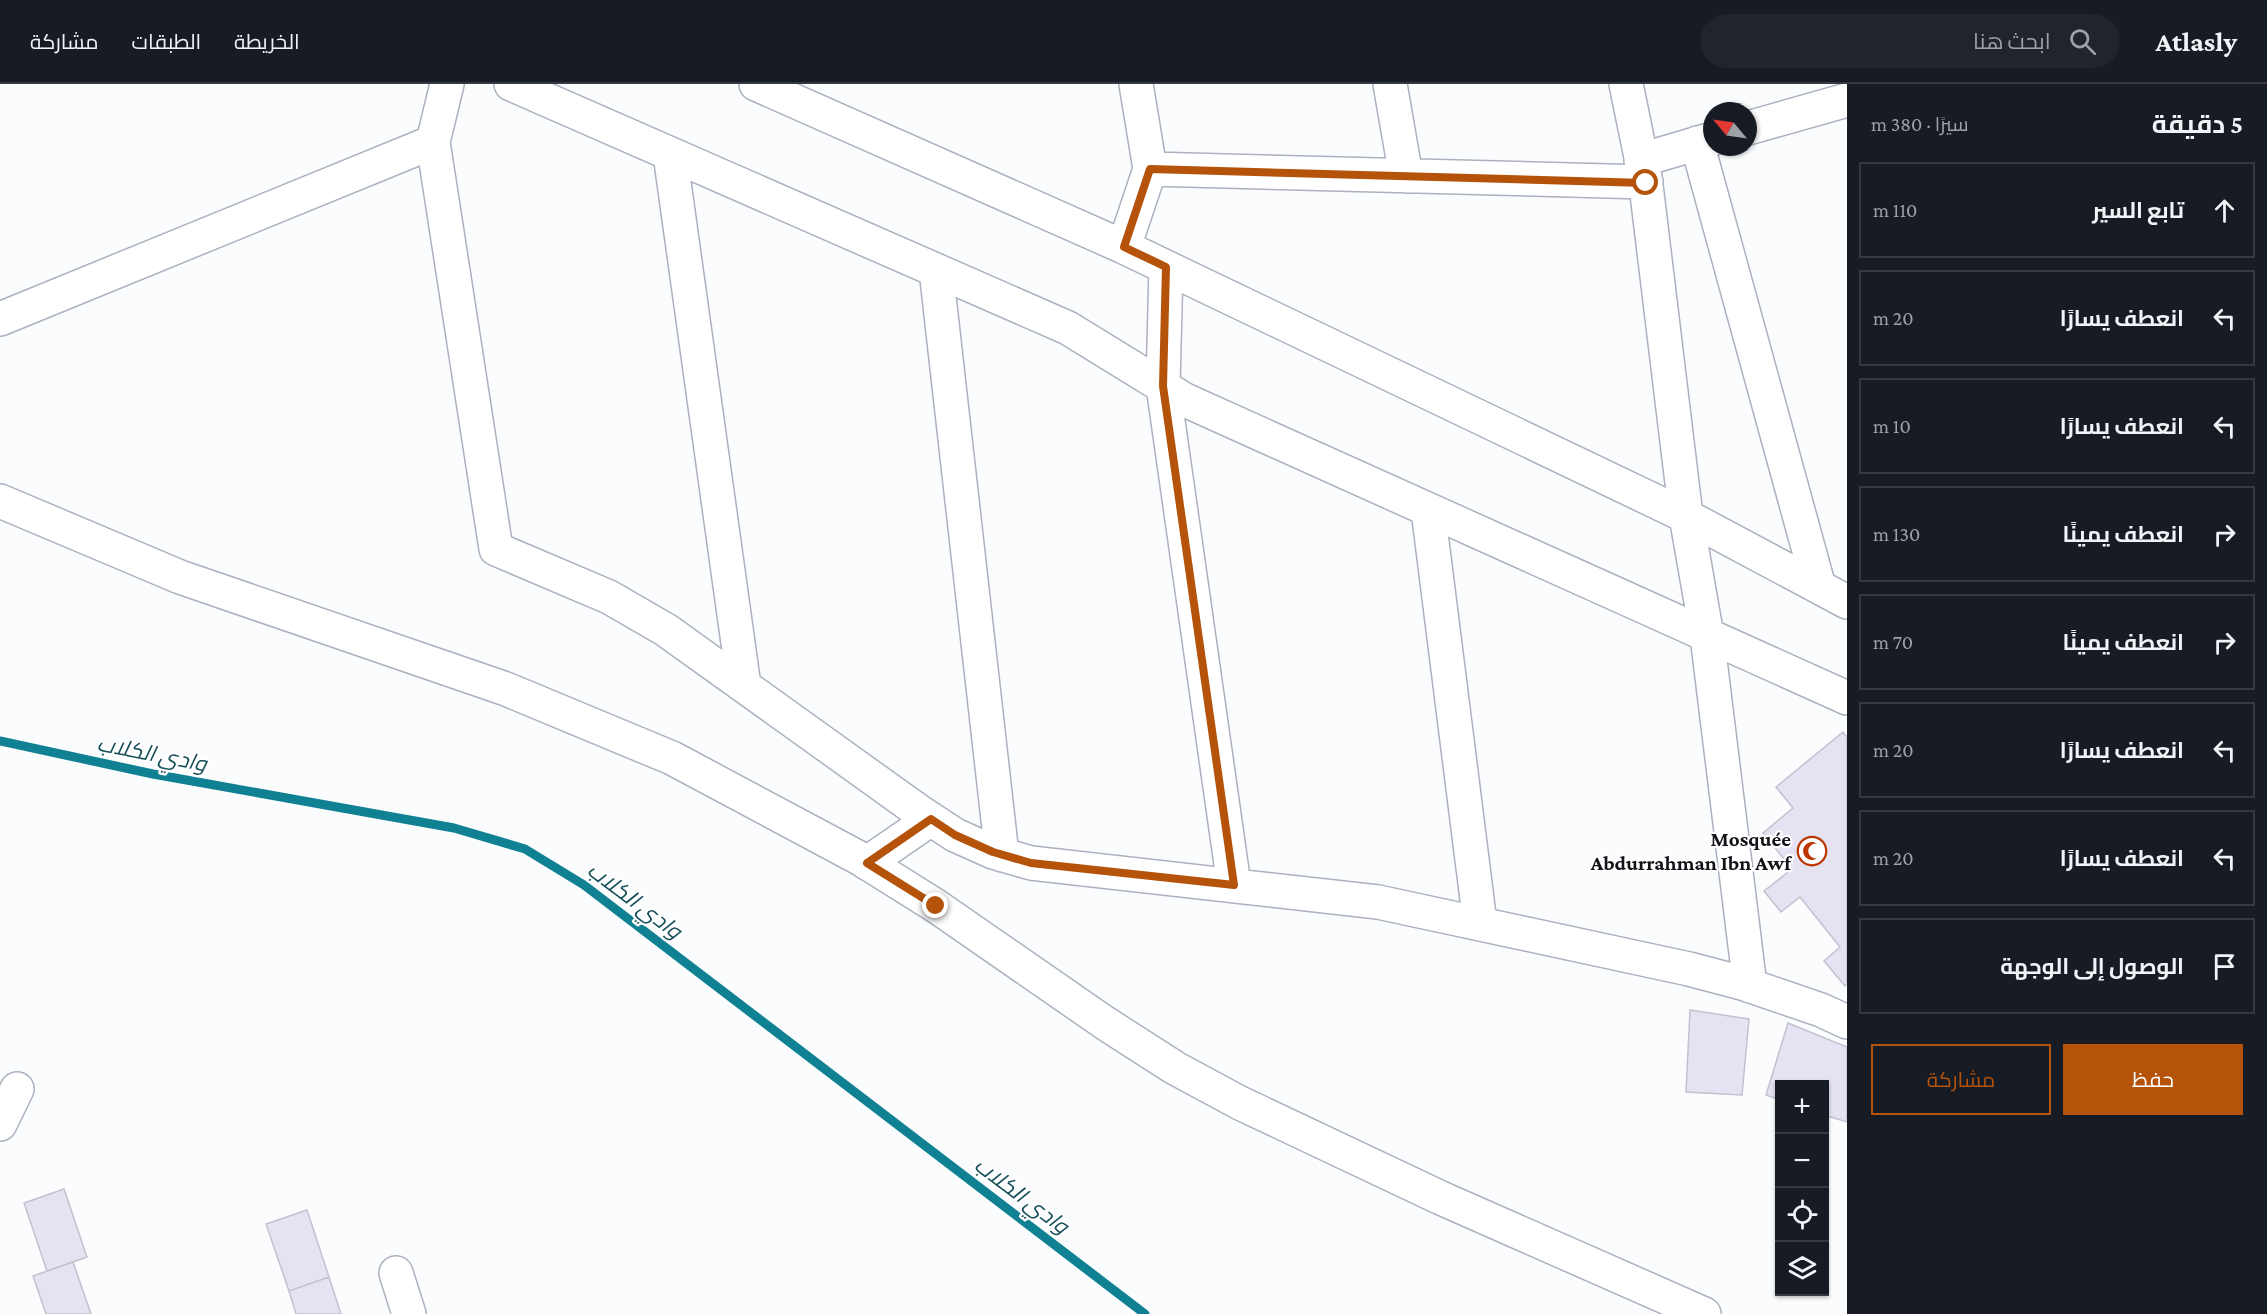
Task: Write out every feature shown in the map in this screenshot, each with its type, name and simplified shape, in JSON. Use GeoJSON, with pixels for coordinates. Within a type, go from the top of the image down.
{"type":"FeatureCollection","features":[{"type":"Feature","properties":{"kind":"street"},"geometry":{"type":"LineString","coordinates":[[447,84],[433,142],[496,549],[609,597],[666,630],[931,819],[955,835],[1002,855],[1031,863],[1378,902],[1689,969],[1750,986],[1821,1010],[1847,1022]]}},
{"type":"Feature","properties":{"kind":"street"},"geometry":{"type":"LineString","coordinates":[[511,84],[1068,328],[1185,400],[1847,699]]}},
{"type":"Feature","properties":{"kind":"street"},"geometry":{"type":"LineString","coordinates":[[756,84],[1124,247],[1686,516],[1847,602]]}},
{"type":"Feature","properties":{"kind":"street"},"geometry":{"type":"LineString","coordinates":[[1124,247],[1150,169],[1136,84]]}},
{"type":"Feature","properties":{"kind":"street"},"geometry":{"type":"LineString","coordinates":[[1390,84],[1406,176]]}},
{"type":"Feature","properties":{"kind":"street"},"geometry":{"type":"LineString","coordinates":[[1626,84],[1644,171],[1686,516],[1707,636],[1750,986]]}},
{"type":"Feature","properties":{"kind":"street"},"geometry":{"type":"LineString","coordinates":[[1757,125],[1847,100]]}},
{"type":"Feature","properties":{"kind":"street"},"geometry":{"type":"LineString","coordinates":[[0,319],[433,142]]}},
{"type":"Feature","properties":{"kind":"street"},"geometry":{"type":"LineString","coordinates":[[1150,169],[1406,176],[1644,171],[1703,142]]}},
{"type":"Feature","properties":{"kind":"street"},"geometry":{"type":"LineString","coordinates":[[670,154],[744,686]]}},
{"type":"Feature","properties":{"kind":"street"},"geometry":{"type":"LineString","coordinates":[[1709,156],[1819,587]]}},
{"type":"Feature","properties":{"kind":"street"},"geometry":{"type":"LineString","coordinates":[[1166,267],[1163,386],[1234,885]]}},
{"type":"Feature","properties":{"kind":"street"},"geometry":{"type":"LineString","coordinates":[[936,270],[1002,855]]}},
{"type":"Feature","properties":{"kind":"street"},"geometry":{"type":"LineString","coordinates":[[0,501],[180,577],[506,689],[581,718],[672,758],[867,863],[936,906],[1105,1023],[1194,1078],[1240,1103],[1441,1198],[1704,1314]]}},
{"type":"Feature","properties":{"kind":"street"},"geometry":{"type":"LineString","coordinates":[[1428,510],[1480,923]]}},
{"type":"Feature","properties":{"kind":"street"},"geometry":{"type":"LineString","coordinates":[[867,863],[931,819]]}},
{"type":"Feature","properties":{"kind":"street"},"geometry":{"type":"LineString","coordinates":[[0,1125],[17,1089]]}},
{"type":"Feature","properties":{"kind":"street"},"geometry":{"type":"LineString","coordinates":[[396,1273],[408,1314]]}},
{"type":"Feature","properties":{"kind":"building","name":"Mosquée Abdurrahman Ibn Awf"},"geometry":{"type":"Polygon","coordinates":[[[1843,732],[1847,737],[1847,984],[1845,986],[1824,961],[1840,947],[1800,897],[1781,912],[1764,891],[1792,869],[1763,833],[1793,808],[1776,787],[1843,732]]]}},
{"type":"Feature","properties":{"kind":"building"},"geometry":{"type":"Polygon","coordinates":[[[1690,1010],[1749,1019],[1742,1095],[1686,1092],[1690,1010]]]}},
{"type":"Feature","properties":{"kind":"building"},"geometry":{"type":"Polygon","coordinates":[[[1788,1023],[1847,1047],[1847,1122],[1829,1117],[1829,1080],[1775,1080],[1775,1098],[1766,1095],[1788,1023]]]}},
{"type":"Feature","properties":{"kind":"building"},"geometry":{"type":"Polygon","coordinates":[[[64,1189],[87,1257],[47,1271],[24,1203],[64,1189]]]}},
{"type":"Feature","properties":{"kind":"building"},"geometry":{"type":"Polygon","coordinates":[[[307,1210],[329,1277],[289,1291],[266,1224],[307,1210]]]}},
{"type":"Feature","properties":{"kind":"building"},"geometry":{"type":"Polygon","coordinates":[[[73,1262],[91,1314],[46,1314],[33,1276],[73,1262]]]}},
{"type":"Feature","properties":{"kind":"building"},"geometry":{"type":"Polygon","coordinates":[[[329,1277],[341,1314],[296,1314],[289,1291],[329,1277]]]}},
{"type":"Feature","properties":{"kind":"waterway","name":"وادي الكلاب"},"geometry":{"type":"LineString","coordinates":[[0,741],[153,774],[454,828],[525,849],[584,885],[1145,1314]]}},
{"type":"Feature","properties":{"kind":"place","name":"Mosquée Abdurrahman Ibn Awf"},"geometry":{"type":"Point","coordinates":[1812,851]}},
{"type":"Feature","properties":{"kind":"route"},"geometry":{"type":"LineString","coordinates":[[936,906],[867,863],[931,819],[955,835],[993,852],[1031,863],[1234,885],[1163,386],[1166,267],[1124,247],[1150,169],[1646,183]]}}]}
